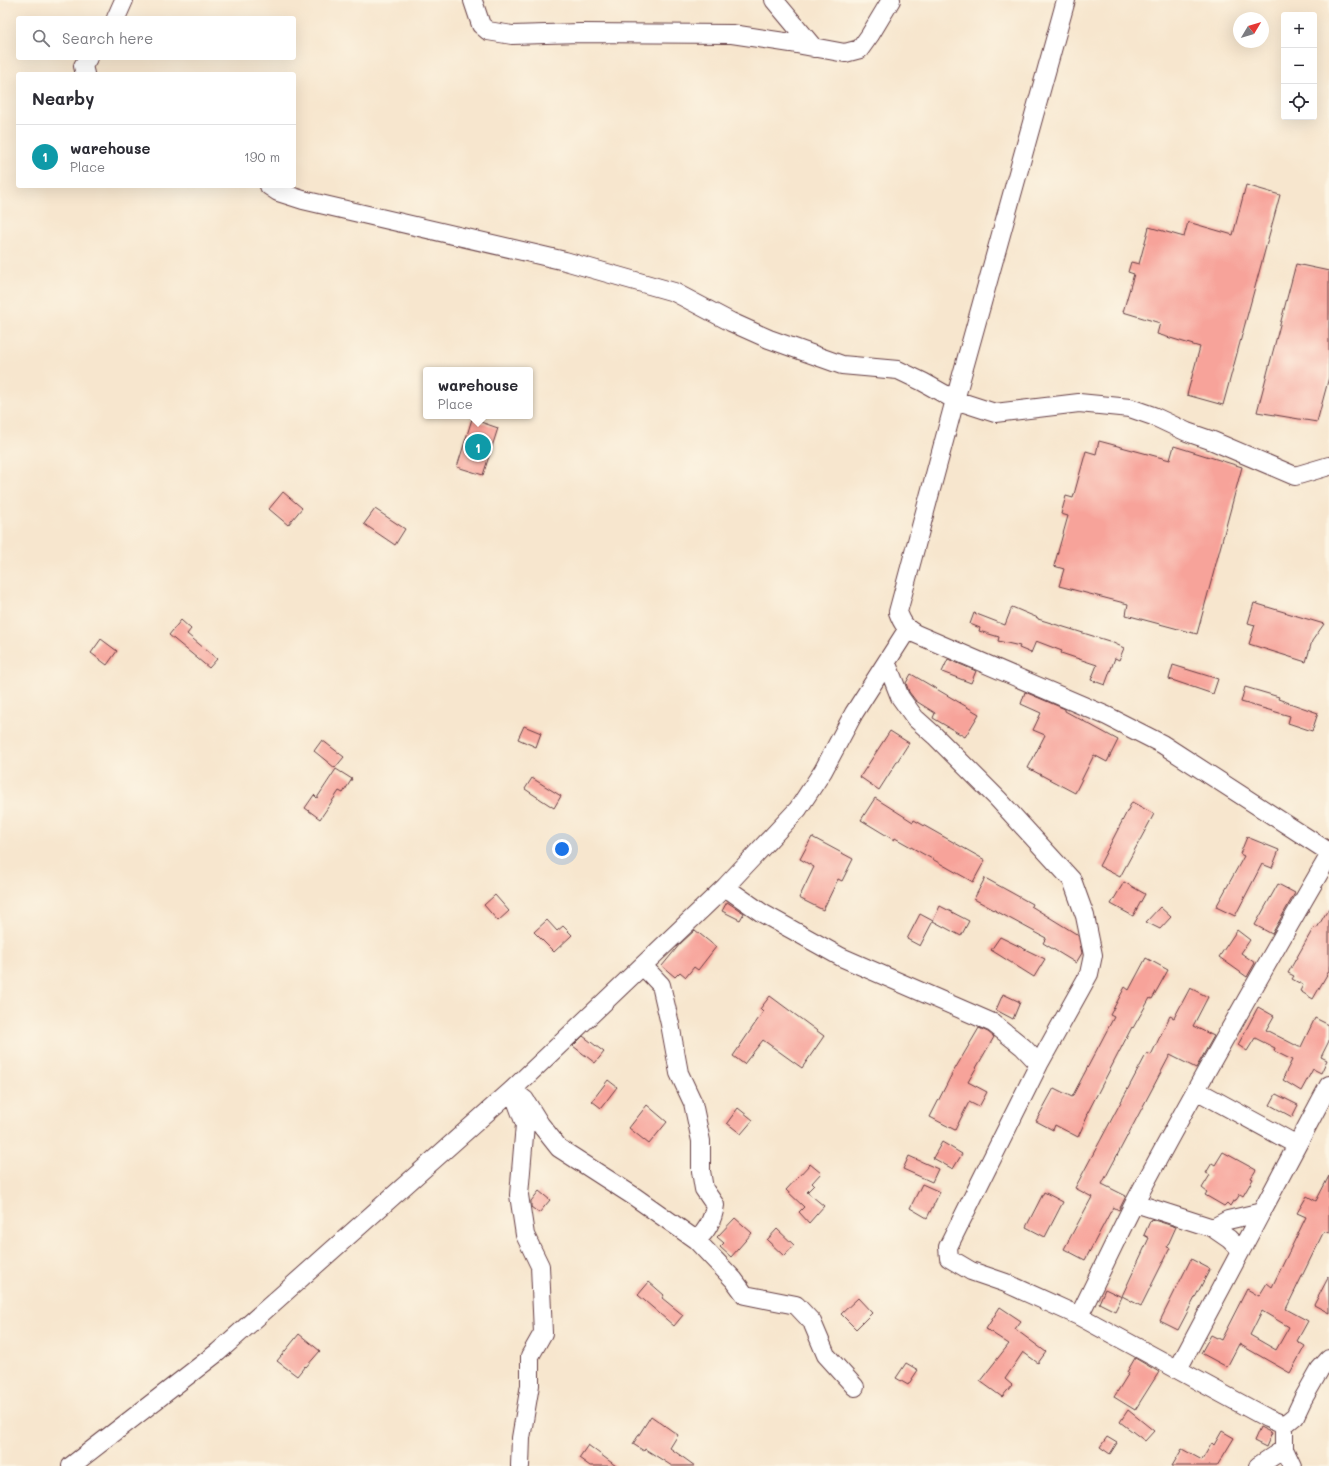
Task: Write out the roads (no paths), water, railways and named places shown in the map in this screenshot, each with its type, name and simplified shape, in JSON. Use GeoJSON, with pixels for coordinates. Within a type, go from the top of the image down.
{"type":"FeatureCollection","features":[{"type":"Feature","properties":{"kind":"street"},"geometry":{"type":"LineString","coordinates":[[117,16],[124,0]]}},
{"type":"Feature","properties":{"kind":"street"},"geometry":{"type":"LineString","coordinates":[[774,0],[814,48]]}},
{"type":"Feature","properties":{"kind":"street"},"geometry":{"type":"LineString","coordinates":[[473,1],[480,25],[488,31],[512,36],[580,33],[732,34],[845,53],[860,49],[891,0]]}},
{"type":"Feature","properties":{"kind":"street"},"geometry":{"type":"LineString","coordinates":[[1066,0],[898,612],[907,630],[1107,716],[1162,744],[1329,852]]}},
{"type":"Feature","properties":{"kind":"street"},"geometry":{"type":"LineString","coordinates":[[85,72],[83,66],[87,60]]}},
{"type":"Feature","properties":{"kind":"street"},"geometry":{"type":"LineString","coordinates":[[272,188],[278,192],[303,200],[565,261],[674,292],[731,322],[769,339],[842,365],[898,370],[955,400],[994,413],[1079,402],[1130,408],[1153,416],[1187,432],[1213,441],[1295,476],[1329,466]]}},
{"type":"Feature","properties":{"kind":"street"},"geometry":{"type":"LineString","coordinates":[[71,1466],[218,1352],[512,1090],[726,887],[798,809],[823,771],[854,713],[907,630]]}},
{"type":"Feature","properties":{"kind":"street"},"geometry":{"type":"LineString","coordinates":[[886,664],[900,697],[915,718],[936,736],[998,799],[1072,880],[1085,916],[1092,955],[1089,974],[1039,1064],[948,1247],[949,1258],[971,1271],[1006,1282],[1079,1316],[1267,1418],[1284,1425]]}},
{"type":"Feature","properties":{"kind":"street"},"geometry":{"type":"LineString","coordinates":[[1079,1316],[1135,1203],[1196,1090],[1329,856]]}},
{"type":"Feature","properties":{"kind":"street"},"geometry":{"type":"LineString","coordinates":[[726,887],[762,912],[841,957],[993,1023],[1023,1047],[1039,1064]]}},
{"type":"Feature","properties":{"kind":"street"},"geometry":{"type":"LineString","coordinates":[[643,966],[661,985],[679,1073],[693,1102],[701,1141],[701,1172],[704,1189],[715,1205],[714,1215],[704,1234],[696,1240]]}},
{"type":"Feature","properties":{"kind":"street"},"geometry":{"type":"LineString","coordinates":[[1178,1369],[1329,1086]]}},
{"type":"Feature","properties":{"kind":"street"},"geometry":{"type":"LineString","coordinates":[[512,1090],[525,1100],[540,1124],[559,1148],[635,1196],[696,1240],[734,1280],[744,1295],[796,1305],[812,1322],[826,1355],[855,1388]]}},
{"type":"Feature","properties":{"kind":"street"},"geometry":{"type":"LineString","coordinates":[[512,1090],[525,1124],[519,1195],[524,1235],[540,1266],[543,1333],[530,1356],[530,1385],[521,1438],[520,1466]]}},
{"type":"Feature","properties":{"kind":"street"},"geometry":{"type":"LineString","coordinates":[[1196,1090],[1298,1145]]}},
{"type":"Feature","properties":{"kind":"street"},"geometry":{"type":"LineString","coordinates":[[1135,1203],[1213,1228],[1229,1239],[1241,1251]]}},
{"type":"Feature","properties":{"kind":"street"},"geometry":{"type":"LineString","coordinates":[[1213,1228],[1228,1220],[1262,1212]]}},
{"type":"Feature","properties":{"kind":"street"},"geometry":{"type":"LineString","coordinates":[[1284,1425],[1295,1416],[1303,1398],[1320,1369],[1329,1358]]}},
{"type":"Feature","properties":{"kind":"street"},"geometry":{"type":"LineString","coordinates":[[1284,1425],[1284,1449],[1292,1466]]}},
{"type":"Feature","properties":{"kind":"street"},"geometry":{"type":"LineString","coordinates":[[1258,1466],[1284,1449]]}},
{"type":"Feature","properties":{"kind":"place","name":"warehouse"},"geometry":{"type":"Point","coordinates":[478,447]}}]}
